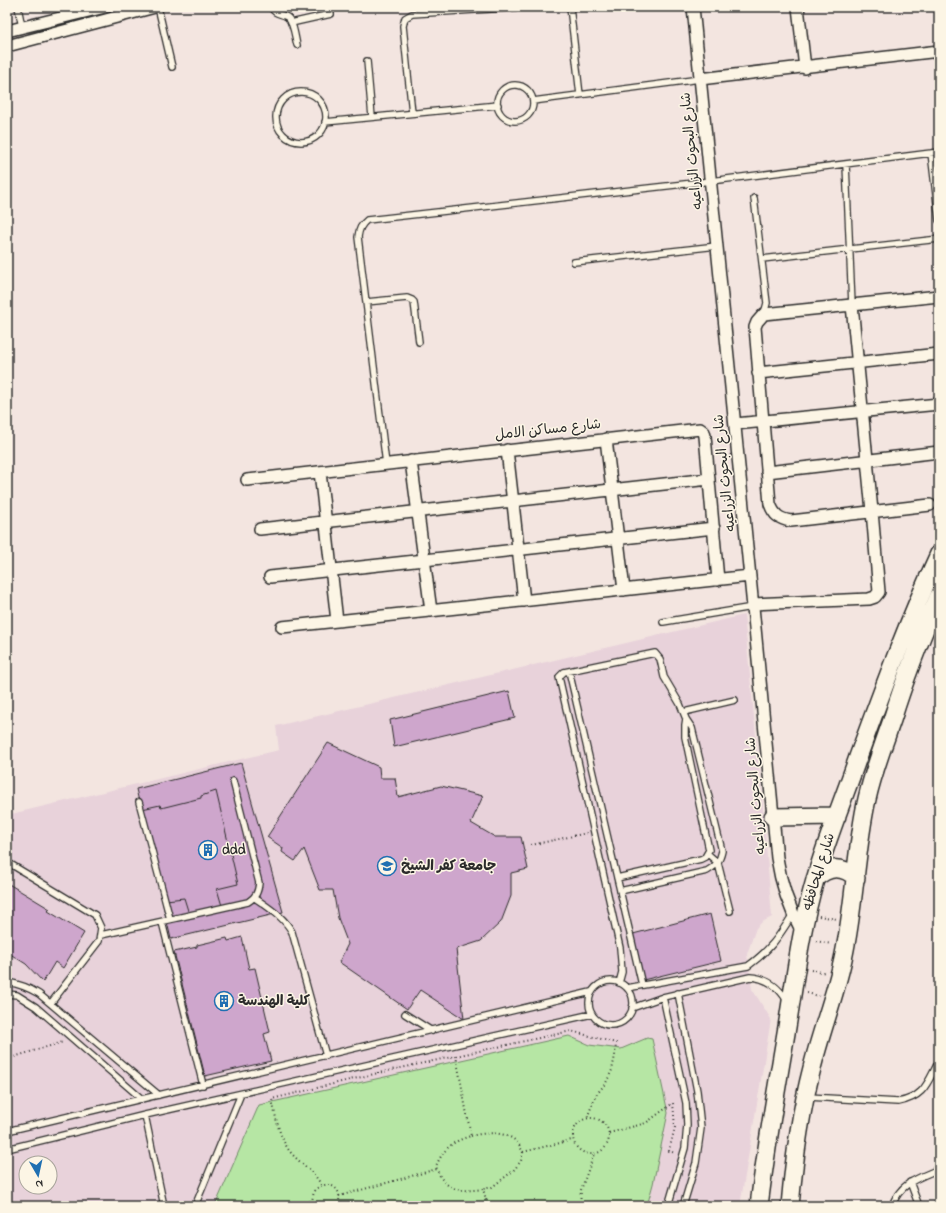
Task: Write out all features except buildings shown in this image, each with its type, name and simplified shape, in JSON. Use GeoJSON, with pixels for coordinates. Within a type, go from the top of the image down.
{"type":"FeatureCollection","features":[{"type":"Feature","properties":{"kind":"main road","name":"شارع المحافظه"},"geometry":{"type":"LineString","coordinates":[[759,1206],[772,1114],[801,936],[799,914],[815,879],[886,680],[911,616],[939,554]]}},
{"type":"Feature","properties":{"kind":"main road"},"geometry":{"type":"LineString","coordinates":[[790,1206],[794,1166],[813,1062],[839,976],[846,946],[863,822],[873,773],[917,647],[939,596]]}},
{"type":"Feature","properties":{"kind":"main road"},"geometry":{"type":"LineString","coordinates":[[773,817],[837,816]]}},
{"type":"Feature","properties":{"kind":"main road"},"geometry":{"type":"LineString","coordinates":[[815,879],[821,873],[835,868],[850,872],[856,878]]}},
{"type":"Feature","properties":{"kind":"street"},"geometry":{"type":"LineString","coordinates":[[7,31],[73,11],[105,7]]}},
{"type":"Feature","properties":{"kind":"street"},"geometry":{"type":"LineString","coordinates":[[7,46],[25,40],[156,7]]}},
{"type":"Feature","properties":{"kind":"street","name":"شارع البحوث الزراعيه"},"geometry":{"type":"LineString","coordinates":[[693,7],[780,879],[799,914]]}},
{"type":"Feature","properties":{"kind":"street"},"geometry":{"type":"LineString","coordinates":[[798,7],[806,68]]}},
{"type":"Feature","properties":{"kind":"street"},"geometry":{"type":"LineString","coordinates":[[22,27],[25,40]]}},
{"type":"Feature","properties":{"kind":"street"},"geometry":{"type":"LineString","coordinates":[[700,79],[939,52]]}},
{"type":"Feature","properties":{"kind":"street"},"geometry":{"type":"LineString","coordinates":[[930,505],[791,521],[784,520],[777,516],[770,504],[755,327],[757,322],[764,314],[939,296]]}},
{"type":"Feature","properties":{"kind":"street"},"geometry":{"type":"LineString","coordinates":[[753,605],[869,599],[875,597],[879,592],[852,305]]}},
{"type":"Feature","properties":{"kind":"street"},"geometry":{"type":"LineString","coordinates":[[758,373],[939,354]]}},
{"type":"Feature","properties":{"kind":"street"},"geometry":{"type":"LineString","coordinates":[[735,424],[939,404]]}},
{"type":"Feature","properties":{"kind":"street","name":"شارع مساكن الامل"},"geometry":{"type":"LineString","coordinates":[[247,480],[700,429],[704,432],[705,436],[718,580]]}},
{"type":"Feature","properties":{"kind":"street"},"geometry":{"type":"LineString","coordinates":[[606,439],[624,590]]}},
{"type":"Feature","properties":{"kind":"street"},"geometry":{"type":"LineString","coordinates":[[507,450],[524,601]]}},
{"type":"Feature","properties":{"kind":"street"},"geometry":{"type":"LineString","coordinates":[[767,472],[939,452]]}},
{"type":"Feature","properties":{"kind":"street"},"geometry":{"type":"LineString","coordinates":[[411,461],[431,611]]}},
{"type":"Feature","properties":{"kind":"street"},"geometry":{"type":"LineString","coordinates":[[320,472],[337,621]]}},
{"type":"Feature","properties":{"kind":"street"},"geometry":{"type":"LineString","coordinates":[[260,529],[709,479]]}},
{"type":"Feature","properties":{"kind":"street"},"geometry":{"type":"LineString","coordinates":[[270,577],[714,528]]}},
{"type":"Feature","properties":{"kind":"street"},"geometry":{"type":"LineString","coordinates":[[282,627],[750,576]]}},
{"type":"Feature","properties":{"kind":"lane"},"geometry":{"type":"LineString","coordinates":[[18,7],[22,27]]}},
{"type":"Feature","properties":{"kind":"lane"},"geometry":{"type":"LineString","coordinates":[[156,7],[172,67]]}},
{"type":"Feature","properties":{"kind":"lane"},"geometry":{"type":"LineString","coordinates":[[271,7],[276,13],[288,18],[291,23],[297,46]]}},
{"type":"Feature","properties":{"kind":"lane"},"geometry":{"type":"LineString","coordinates":[[412,113],[403,26],[405,18],[412,14],[521,7]]}},
{"type":"Feature","properties":{"kind":"lane"},"geometry":{"type":"LineString","coordinates":[[570,7],[580,95]]}},
{"type":"Feature","properties":{"kind":"lane"},"geometry":{"type":"LineString","coordinates":[[291,23],[331,14]]}},
{"type":"Feature","properties":{"kind":"lane"},"geometry":{"type":"LineString","coordinates":[[367,61],[372,117]]}},
{"type":"Feature","properties":{"kind":"lane"},"geometry":{"type":"LineString","coordinates":[[533,101],[700,79]]}},
{"type":"Feature","properties":{"kind":"lane"},"geometry":{"type":"LineString","coordinates":[[514,85],[528,91],[533,101],[533,107],[527,116],[517,120],[511,120],[502,114],[498,104],[500,94],[508,87],[514,85]]}},
{"type":"Feature","properties":{"kind":"lane"},"geometry":{"type":"LineString","coordinates":[[301,92],[313,95],[318,99],[325,110],[325,122],[320,133],[315,138],[297,142],[291,140],[277,127],[275,114],[284,98],[289,94],[301,92]]}},
{"type":"Feature","properties":{"kind":"lane"},"geometry":{"type":"LineString","coordinates":[[325,122],[498,104]]}},
{"type":"Feature","properties":{"kind":"lane"},"geometry":{"type":"LineString","coordinates":[[386,464],[358,237],[358,230],[367,220],[711,181],[939,152]]}},
{"type":"Feature","properties":{"kind":"lane"},"geometry":{"type":"LineString","coordinates":[[931,153],[939,220]]}},
{"type":"Feature","properties":{"kind":"lane"},"geometry":{"type":"LineString","coordinates":[[846,164],[852,305]]}},
{"type":"Feature","properties":{"kind":"lane"},"geometry":{"type":"LineString","coordinates":[[754,198],[767,303],[764,314]]}},
{"type":"Feature","properties":{"kind":"lane"},"geometry":{"type":"LineString","coordinates":[[762,259],[939,239]]}},
{"type":"Feature","properties":{"kind":"lane"},"geometry":{"type":"LineString","coordinates":[[574,262],[717,246]]}},
{"type":"Feature","properties":{"kind":"lane"},"geometry":{"type":"LineString","coordinates":[[366,302],[407,298],[412,300],[419,342]]}},
{"type":"Feature","properties":{"kind":"lane"},"geometry":{"type":"LineString","coordinates":[[663,622],[753,605]]}},
{"type":"Feature","properties":{"kind":"lane"},"geometry":{"type":"LineString","coordinates":[[619,983],[622,972],[620,948],[559,682],[561,674],[569,671],[655,653],[660,659],[666,682],[692,728],[721,845],[721,858],[713,868],[707,871],[620,891]]}},
{"type":"Feature","properties":{"kind":"lane"},"geometry":{"type":"LineString","coordinates":[[569,671],[642,985]]}},
{"type":"Feature","properties":{"kind":"lane"},"geometry":{"type":"LineString","coordinates":[[684,712],[735,700]]}},
{"type":"Feature","properties":{"kind":"lane"},"geometry":{"type":"LineString","coordinates":[[617,878],[701,859],[708,854],[709,846],[685,738],[686,719]]}},
{"type":"Feature","properties":{"kind":"lane"},"geometry":{"type":"LineString","coordinates":[[101,935],[248,902],[255,898],[259,883],[233,781]]}},
{"type":"Feature","properties":{"kind":"lane"},"geometry":{"type":"LineString","coordinates":[[139,802],[170,919]]}},
{"type":"Feature","properties":{"kind":"lane"},"geometry":{"type":"LineString","coordinates":[[708,854],[718,863],[730,911]]}},
{"type":"Feature","properties":{"kind":"lane"},"geometry":{"type":"LineString","coordinates":[[7,862],[95,916],[101,928],[99,941],[51,1003]]}},
{"type":"Feature","properties":{"kind":"lane"},"geometry":{"type":"LineString","coordinates":[[255,898],[281,917],[288,924],[292,932],[326,1056]]}},
{"type":"Feature","properties":{"kind":"lane"},"geometry":{"type":"LineString","coordinates":[[627,988],[748,966],[770,948],[799,914]]}},
{"type":"Feature","properties":{"kind":"lane"},"geometry":{"type":"LineString","coordinates":[[162,922],[203,1085]]}},
{"type":"Feature","properties":{"kind":"lane"},"geometry":{"type":"LineString","coordinates":[[632,1008],[678,993],[750,977],[768,982],[776,988],[790,1006]]}},
{"type":"Feature","properties":{"kind":"lane"},"geometry":{"type":"LineString","coordinates":[[613,981],[627,988],[632,997],[632,1008],[630,1015],[618,1024],[603,1024],[597,1020],[592,1014],[589,1003],[592,992],[600,984],[613,981]]}},
{"type":"Feature","properties":{"kind":"lane"},"geometry":{"type":"LineString","coordinates":[[7,982],[17,983],[28,987],[51,1003],[159,1095]]}},
{"type":"Feature","properties":{"kind":"lane"},"geometry":{"type":"LineString","coordinates":[[7,1131],[592,992]]}},
{"type":"Feature","properties":{"kind":"lane"},"geometry":{"type":"LineString","coordinates":[[678,993],[698,1091],[701,1128],[696,1163],[683,1206]]}},
{"type":"Feature","properties":{"kind":"lane"},"geometry":{"type":"LineString","coordinates":[[7,994],[17,995],[27,1000],[142,1099]]}},
{"type":"Feature","properties":{"kind":"lane"},"geometry":{"type":"LineString","coordinates":[[663,997],[686,1103],[687,1125],[683,1155],[668,1206]]}},
{"type":"Feature","properties":{"kind":"lane"},"geometry":{"type":"LineString","coordinates":[[405,1014],[432,1031]]}},
{"type":"Feature","properties":{"kind":"lane"},"geometry":{"type":"LineString","coordinates":[[7,1148],[144,1115],[592,1014]]}},
{"type":"Feature","properties":{"kind":"lane"},"geometry":{"type":"LineString","coordinates":[[806,1097],[898,1102],[908,1100],[924,1091],[939,1062]]}},
{"type":"Feature","properties":{"kind":"lane"},"geometry":{"type":"LineString","coordinates":[[195,1206],[241,1094]]}},
{"type":"Feature","properties":{"kind":"lane"},"geometry":{"type":"LineString","coordinates":[[144,1115],[164,1206]]}},
{"type":"Feature","properties":{"kind":"lane"},"geometry":{"type":"LineString","coordinates":[[892,1206],[894,1199],[901,1189],[910,1182],[939,1169]]}},
{"type":"Feature","properties":{"kind":"lane"},"geometry":{"type":"LineString","coordinates":[[910,1182],[919,1206]]}},
{"type":"Feature","properties":{"kind":"path"},"geometry":{"type":"LineString","coordinates":[[531,845],[594,832]]}},
{"type":"Feature","properties":{"kind":"path"},"geometry":{"type":"LineString","coordinates":[[799,914],[850,922]]}},
{"type":"Feature","properties":{"kind":"path"},"geometry":{"type":"LineString","coordinates":[[801,936],[846,946]]}},
{"type":"Feature","properties":{"kind":"path"},"geometry":{"type":"LineString","coordinates":[[796,967],[839,976]]}},
{"type":"Feature","properties":{"kind":"path"},"geometry":{"type":"LineString","coordinates":[[793,989],[832,1000]]}},
{"type":"Feature","properties":{"kind":"path"},"geometry":{"type":"LineString","coordinates":[[321,1185],[318,1177],[291,1153],[282,1138],[272,1099],[378,1073],[571,1031],[616,1043],[612,1070],[606,1083],[596,1095],[587,1118],[577,1124],[574,1128],[572,1140],[574,1145],[578,1150],[588,1155],[600,1152],[607,1144],[609,1133],[603,1123],[598,1120],[587,1118]]}},
{"type":"Feature","properties":{"kind":"path"},"geometry":{"type":"LineString","coordinates":[[7,1059],[73,1039]]}},
{"type":"Feature","properties":{"kind":"path"},"geometry":{"type":"LineString","coordinates":[[456,1056],[472,1136]]}},
{"type":"Feature","properties":{"kind":"path"},"geometry":{"type":"LineString","coordinates":[[374,1063],[378,1073]]}},
{"type":"Feature","properties":{"kind":"path"},"geometry":{"type":"LineString","coordinates":[[609,1133],[646,1123],[673,1103],[675,1127],[669,1151],[683,1155]]}},
{"type":"Feature","properties":{"kind":"path"},"geometry":{"type":"LineString","coordinates":[[489,1133],[509,1136],[518,1143],[523,1152],[521,1161],[513,1171],[492,1187],[483,1189],[466,1191],[449,1186],[439,1177],[436,1166],[441,1155],[452,1143],[472,1136],[489,1133]]}},
{"type":"Feature","properties":{"kind":"path"},"geometry":{"type":"LineString","coordinates":[[523,1152],[572,1140]]}},
{"type":"Feature","properties":{"kind":"path"},"geometry":{"type":"LineString","coordinates":[[580,1206],[581,1190],[594,1154]]}},
{"type":"Feature","properties":{"kind":"path"},"geometry":{"type":"LineString","coordinates":[[339,1196],[437,1170]]}},
{"type":"Feature","properties":{"kind":"path"},"geometry":{"type":"LineString","coordinates":[[315,1206],[312,1201],[314,1191],[321,1185],[331,1185],[335,1188],[339,1196],[337,1206]]}},
{"type":"Feature","properties":{"kind":"path"},"geometry":{"type":"LineString","coordinates":[[483,1189],[488,1206]]}},
{"type":"Feature","properties":{"kind":"path"},"geometry":{"type":"LineString","coordinates":[[290,1206],[312,1201]]}},
{"type":"Feature","properties":{"kind":"shaded area","name":"جامعة كفر الشيخ"},"geometry":{"type":"Polygon","coordinates":[[[744,615],[772,917],[762,922],[756,928],[747,954],[752,989],[771,1019],[740,1206],[7,1206],[7,815],[279,750],[276,726],[744,615]]]}},
{"type":"Feature","properties":{"kind":"green space"},"geometry":{"type":"Polygon","coordinates":[[[569,1036],[589,1045],[621,1049],[647,1038],[652,1039],[668,1113],[647,1206],[215,1206],[259,1105],[569,1036]]]}},
{"type":"Feature","properties":{"kind":"place","name":"ddd"},"geometry":{"type":"Point","coordinates":[208,850]}},
{"type":"Feature","properties":{"kind":"place","name":"جامعة كفر الشيخ"},"geometry":{"type":"Point","coordinates":[387,866]}},
{"type":"Feature","properties":{"kind":"place","name":"كلية الهندسة"},"geometry":{"type":"Point","coordinates":[224,1001]}}]}
